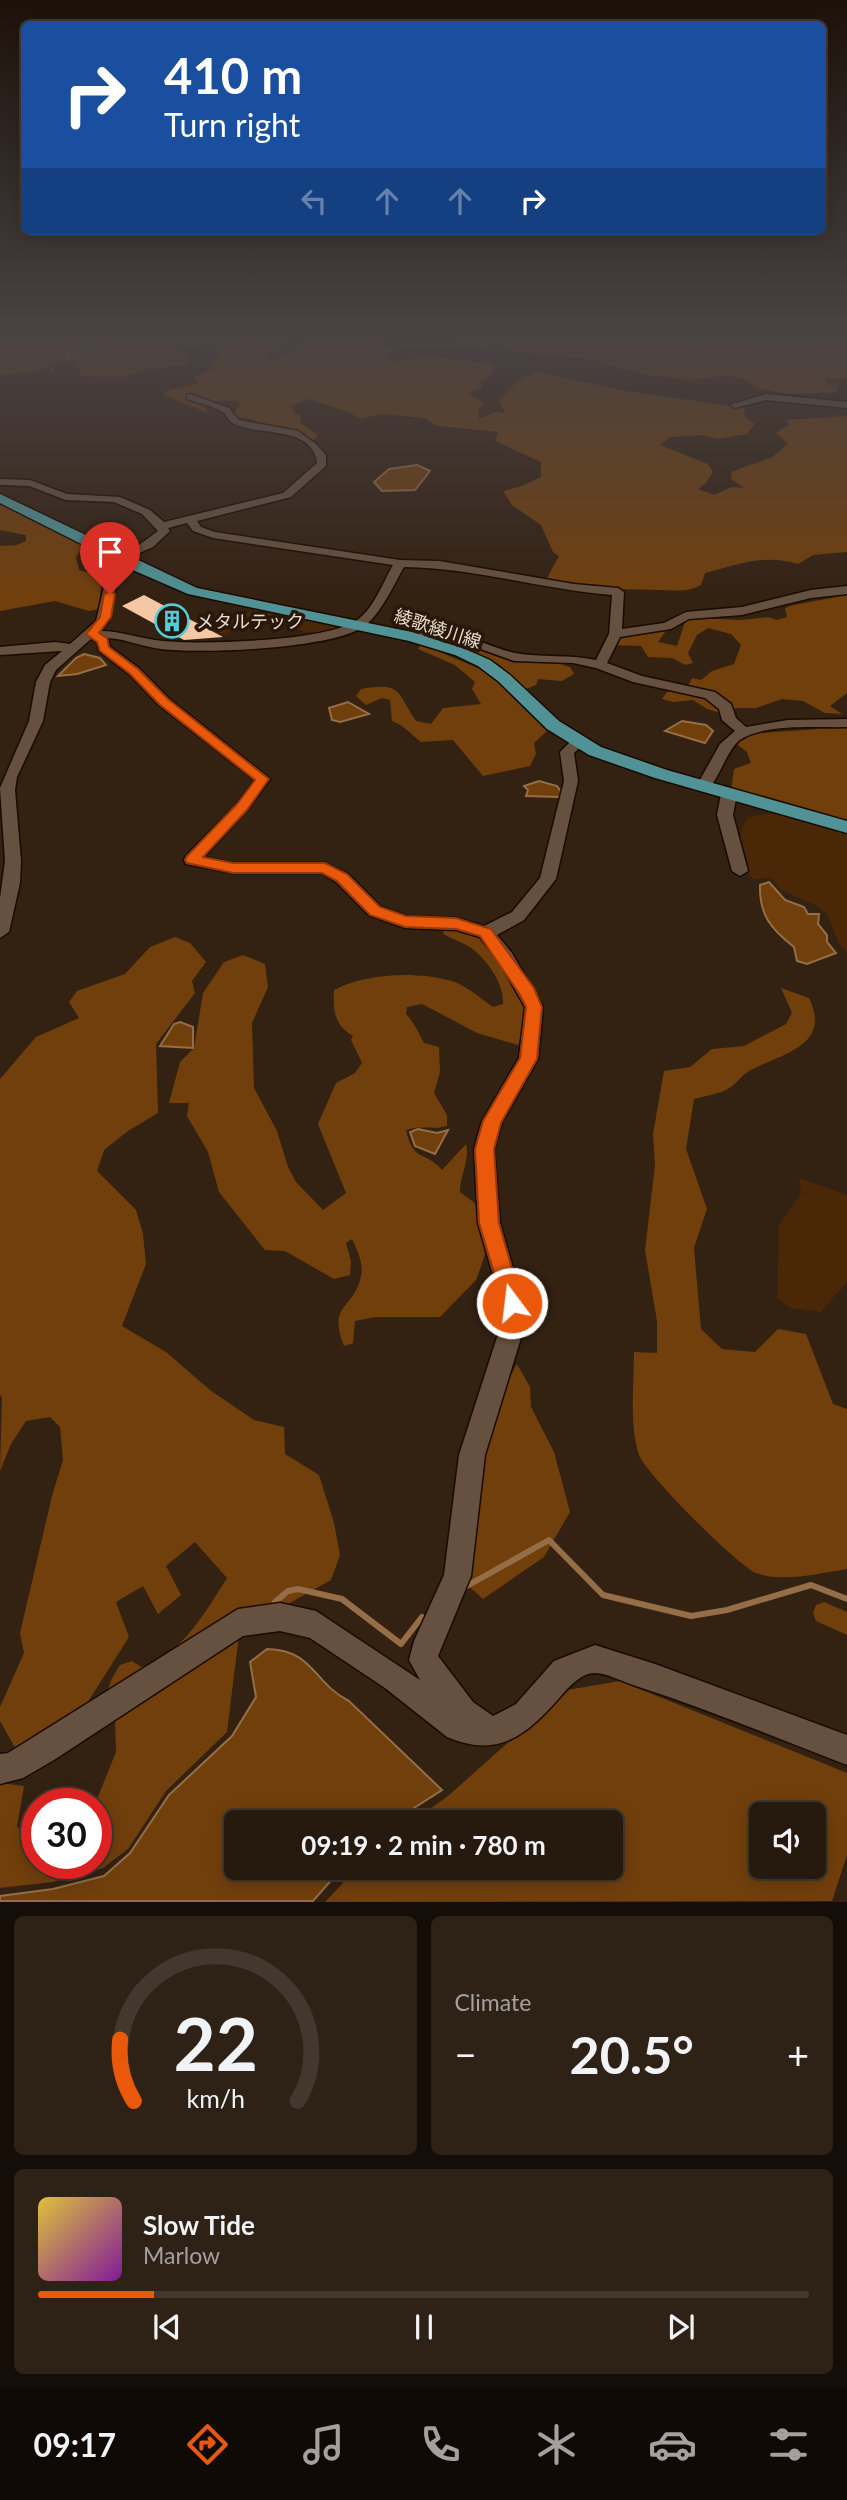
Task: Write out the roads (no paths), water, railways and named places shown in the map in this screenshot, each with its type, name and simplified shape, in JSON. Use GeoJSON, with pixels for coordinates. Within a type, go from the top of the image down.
{"type":"FeatureCollection","features":[{"type":"Feature","properties":{"kind":"main road","name":"綾歌綾川線"},"geometry":{"type":"LineString","coordinates":[[0,498],[170,582],[217,597],[412,637],[484,663],[504,678],[553,725],[578,742],[648,770],[847,827]]}},
{"type":"Feature","properties":{"kind":"street"},"geometry":{"type":"LineString","coordinates":[[162,526],[287,495],[322,464],[321,455],[295,433],[245,424]]}},
{"type":"Feature","properties":{"kind":"street"},"geometry":{"type":"LineString","coordinates":[[0,482],[30,483],[66,497],[116,499],[146,512],[164,531],[139,551],[122,559],[115,572],[105,617],[92,634],[50,668],[43,682],[36,721],[10,777],[7,790],[13,861],[12,883],[0,932]]}},
{"type":"Feature","properties":{"kind":"street"},"geometry":{"type":"LineString","coordinates":[[191,520],[197,529],[213,535],[400,562],[439,564],[574,588],[618,592],[615,634],[600,665]]}},
{"type":"Feature","properties":{"kind":"street"},"geometry":{"type":"LineString","coordinates":[[92,634],[120,635],[158,645],[184,647],[284,642],[327,635],[358,625],[380,598],[400,562]]}},
{"type":"Feature","properties":{"kind":"street"},"geometry":{"type":"LineString","coordinates":[[615,634],[667,626],[686,616],[743,611],[811,594],[847,590]]}},
{"type":"Feature","properties":{"kind":"street"},"geometry":{"type":"LineString","coordinates":[[92,634],[103,640],[104,648],[134,671],[164,702],[262,779],[242,807],[192,860],[233,868],[325,868],[342,878],[375,911],[405,922],[456,924],[486,933],[506,957],[534,1007],[528,1059],[492,1121],[484,1149],[489,1223],[512,1303],[513,1325],[472,1455],[457,1576],[428,1641],[423,1660],[463,1712],[491,1733]]}},
{"type":"Feature","properties":{"kind":"street"},"geometry":{"type":"LineString","coordinates":[[412,637],[436,634],[457,637],[514,657],[573,659],[600,665],[638,679],[710,695],[726,707],[729,720],[744,732]]}},
{"type":"Feature","properties":{"kind":"street"},"geometry":{"type":"LineString","coordinates":[[0,651],[63,646],[73,648]]}},
{"type":"Feature","properties":{"kind":"street"},"geometry":{"type":"LineString","coordinates":[[703,787],[726,748],[735,737],[744,732],[775,727],[847,723]]}},
{"type":"Feature","properties":{"kind":"street"},"geometry":{"type":"LineString","coordinates":[[486,933],[518,916],[548,879],[571,781],[567,752],[578,742]]}},
{"type":"Feature","properties":{"kind":"street"},"geometry":{"type":"LineString","coordinates":[[729,794],[725,815],[740,871]]}},
{"type":"Feature","properties":{"kind":"street"},"geometry":{"type":"LineString","coordinates":[[0,1769],[12,1768],[43,1749],[238,1623],[280,1617],[316,1625],[395,1678],[457,1727],[491,1733],[526,1714],[564,1671],[595,1659],[655,1678],[847,1751]]}},
{"type":"Feature","properties":{"kind":"waterway"},"geometry":{"type":"LineString","coordinates":[[465,1587],[549,1540],[603,1595],[691,1616],[727,1610],[811,1585],[847,1599]]}},
{"type":"Feature","properties":{"kind":"waterway"},"geometry":{"type":"LineString","coordinates":[[275,1602],[288,1591],[298,1589],[342,1599],[401,1644],[422,1617]]}},
{"type":"Feature","properties":{"kind":"waterway"},"geometry":{"type":"LineString","coordinates":[[824,1613],[847,1624]]}},
{"type":"Feature","properties":{"kind":"place","name":"メタルテック"},"geometry":{"type":"Point","coordinates":[172,621]}}]}
